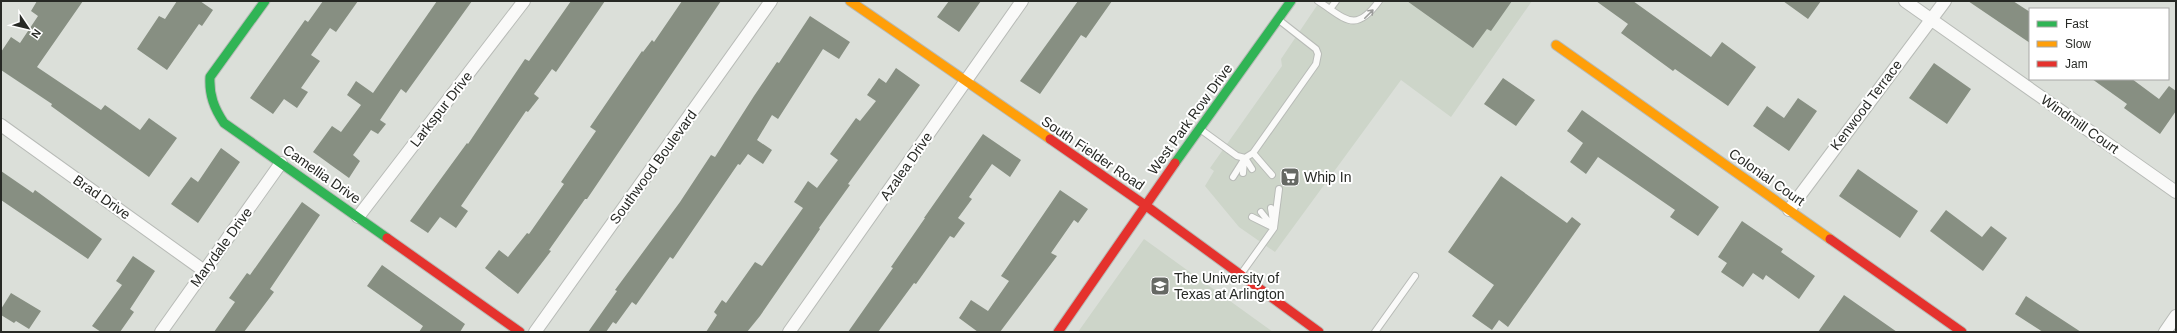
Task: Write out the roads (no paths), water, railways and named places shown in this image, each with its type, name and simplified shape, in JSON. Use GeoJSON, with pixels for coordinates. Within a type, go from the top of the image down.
{"type":"FeatureCollection","features":[{"type":"Feature","properties":{"kind":"street","name":"Camellia Drive"},"geometry":{"type":"LineString","coordinates":[[265,1],[210,78],[209,92],[214,108],[224,123],[520,332]]}},
{"type":"Feature","properties":{"kind":"street","name":"Larkspur Drive"},"geometry":{"type":"LineString","coordinates":[[358,217],[524,1]]}},
{"type":"Feature","properties":{"kind":"street","name":"Southwood Boulevard"},"geometry":{"type":"LineString","coordinates":[[535,332],[771,1]]}},
{"type":"Feature","properties":{"kind":"street","name":"South Fielder Road"},"geometry":{"type":"LineString","coordinates":[[850,1],[965,82],[1145,205],[1319,332]]}},
{"type":"Feature","properties":{"kind":"street","name":"Azalea Drive"},"geometry":{"type":"LineString","coordinates":[[789,332],[1022,1]]}},
{"type":"Feature","properties":{"kind":"street","name":"West Park Row Drive"},"geometry":{"type":"LineString","coordinates":[[1058,332],[1145,205],[1291,1]]}},
{"type":"Feature","properties":{"kind":"street","name":"Windmill Court"},"geometry":{"type":"LineString","coordinates":[[1905,1],[2176,192]]}},
{"type":"Feature","properties":{"kind":"street","name":"Kenwood Terrace"},"geometry":{"type":"LineString","coordinates":[[1789,210],[1944,1]]}},
{"type":"Feature","properties":{"kind":"street","name":"Colonial Court"},"geometry":{"type":"LineString","coordinates":[[1556,45],[1962,332]]}},
{"type":"Feature","properties":{"kind":"street","name":"Brad Drive"},"geometry":{"type":"LineString","coordinates":[[1,125],[203,270]]}},
{"type":"Feature","properties":{"kind":"street","name":"Marydale Drive"},"geometry":{"type":"LineString","coordinates":[[161,332],[203,270],[281,163]]}},
{"type":"Feature","properties":{"kind":"street"},"geometry":{"type":"LineString","coordinates":[[2165,332],[2176,316]]}},
{"type":"Feature","properties":{"kind":"lane"},"geometry":{"type":"LineString","coordinates":[[1318,1],[1348,21],[1356,22],[1363,19],[1379,1]]}},
{"type":"Feature","properties":{"kind":"lane"},"geometry":{"type":"LineString","coordinates":[[1330,9],[1336,1]]}},
{"type":"Feature","properties":{"kind":"lane"},"geometry":{"type":"LineString","coordinates":[[1233,177],[1245,158],[1253,153],[1316,64],[1318,54],[1316,49],[1278,19]]}},
{"type":"Feature","properties":{"kind":"lane"},"geometry":{"type":"LineString","coordinates":[[1200,128],[1237,156],[1245,158],[1252,169]]}},
{"type":"Feature","properties":{"kind":"lane"},"geometry":{"type":"LineString","coordinates":[[1253,153],[1272,175]]}},
{"type":"Feature","properties":{"kind":"lane"},"geometry":{"type":"LineString","coordinates":[[1243,173],[1245,158]]}},
{"type":"Feature","properties":{"kind":"lane"},"geometry":{"type":"LineString","coordinates":[[1240,275],[1274,228],[1279,189]]}},
{"type":"Feature","properties":{"kind":"lane"},"geometry":{"type":"LineString","coordinates":[[1271,208],[1274,228]]}},
{"type":"Feature","properties":{"kind":"lane"},"geometry":{"type":"LineString","coordinates":[[1261,212],[1274,228]]}},
{"type":"Feature","properties":{"kind":"lane"},"geometry":{"type":"LineString","coordinates":[[1252,217],[1274,228]]}},
{"type":"Feature","properties":{"kind":"lane"},"geometry":{"type":"LineString","coordinates":[[1374,332],[1414,276]]}},
{"type":"Feature","properties":{"kind":"place","name":"Whip In"},"geometry":{"type":"Point","coordinates":[1290,177]}},
{"type":"Feature","properties":{"kind":"place","name":"The University of Texas at Arlington"},"geometry":{"type":"Point","coordinates":[1160,286]}}]}
